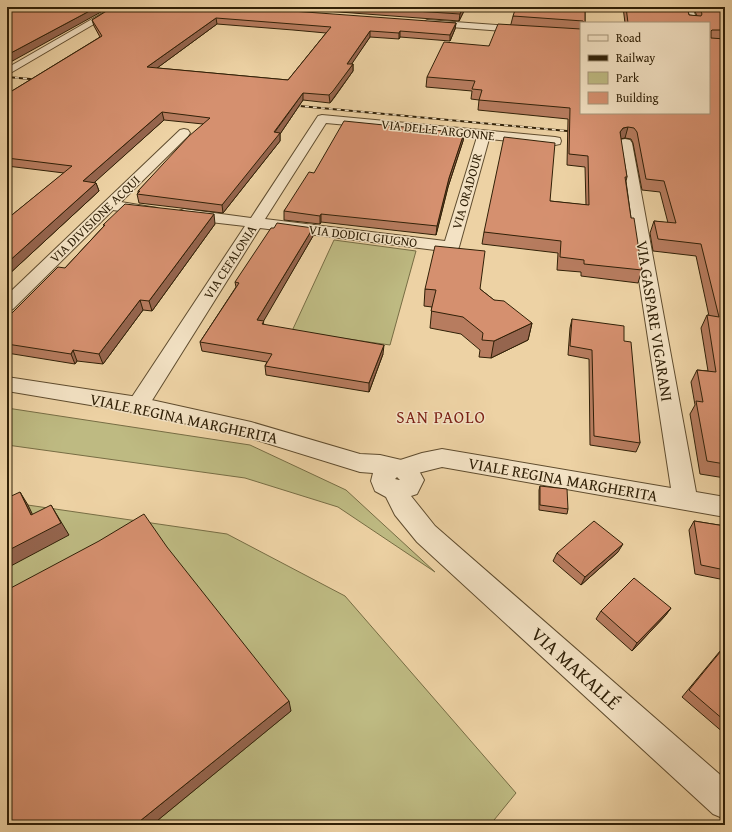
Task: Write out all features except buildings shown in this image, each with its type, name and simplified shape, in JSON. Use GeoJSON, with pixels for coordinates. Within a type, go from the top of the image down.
{"type":"FeatureCollection","features":[{"type":"Feature","properties":{"kind":"street"},"geometry":{"type":"LineString","coordinates":[[7,72],[119,7]]}},
{"type":"Feature","properties":{"kind":"street"},"geometry":{"type":"LineString","coordinates":[[688,7],[693,22]]}},
{"type":"Feature","properties":{"kind":"street"},"geometry":{"type":"LineString","coordinates":[[421,22],[580,34]]}},
{"type":"Feature","properties":{"kind":"street"},"geometry":{"type":"LineString","coordinates":[[21,54],[36,55]]}},
{"type":"Feature","properties":{"kind":"street","name":"VIA DELLE ARGONNE"},"geometry":{"type":"LineString","coordinates":[[322,119],[555,141]]}},
{"type":"Feature","properties":{"kind":"street","name":"VIA CEFALONIA"},"geometry":{"type":"LineString","coordinates":[[138,406],[322,119]]}},
{"type":"Feature","properties":{"kind":"street","name":"VIA DIVISIONE ACQUI"},"geometry":{"type":"LineString","coordinates":[[7,305],[184,133]]}},
{"type":"Feature","properties":{"kind":"street","name":"VIA ORADOUR"},"geometry":{"type":"LineString","coordinates":[[451,247],[484,135]]}},
{"type":"Feature","properties":{"kind":"street","name":"VIA GASPARE VIGARANI"},"geometry":{"type":"LineString","coordinates":[[625,143],[685,500]]}},
{"type":"Feature","properties":{"kind":"street","name":"VIA DODICI GIUGNO"},"geometry":{"type":"LineString","coordinates":[[109,205],[451,247]]}},
{"type":"Feature","properties":{"kind":"street","name":"VIALE REGINA MARGHERITA"},"geometry":{"type":"LineString","coordinates":[[7,384],[138,406],[251,430],[360,463],[370,473],[397,477],[422,462],[442,458],[725,507]]}},
{"type":"Feature","properties":{"kind":"street","name":"VIA MAKALLÉ"},"geometry":{"type":"LineString","coordinates":[[397,477],[404,508],[426,534],[725,802]]}},
{"type":"Feature","properties":{"kind":"green space"},"geometry":{"type":"Polygon","coordinates":[[[334,240],[416,251],[390,345],[292,331],[334,240]]]}},
{"type":"Feature","properties":{"kind":"green space"},"geometry":{"type":"Polygon","coordinates":[[[7,408],[250,445],[346,490],[435,572],[338,507],[245,478],[7,445],[7,408]]]}},
{"type":"Feature","properties":{"kind":"green space"},"geometry":{"type":"Polygon","coordinates":[[[7,502],[227,534],[345,596],[516,793],[490,825],[152,825],[291,711],[7,608],[7,502]]]}},
{"type":"Feature","properties":{"kind":"railway"},"geometry":{"type":"LineString","coordinates":[[7,77],[42,80]]}},
{"type":"Feature","properties":{"kind":"railway"},"geometry":{"type":"LineString","coordinates":[[289,105],[578,132]]}},
{"type":"Feature","properties":{"kind":"district","name":"SAN PAOLO"},"geometry":{"type":"Point","coordinates":[441,416]}}]}
